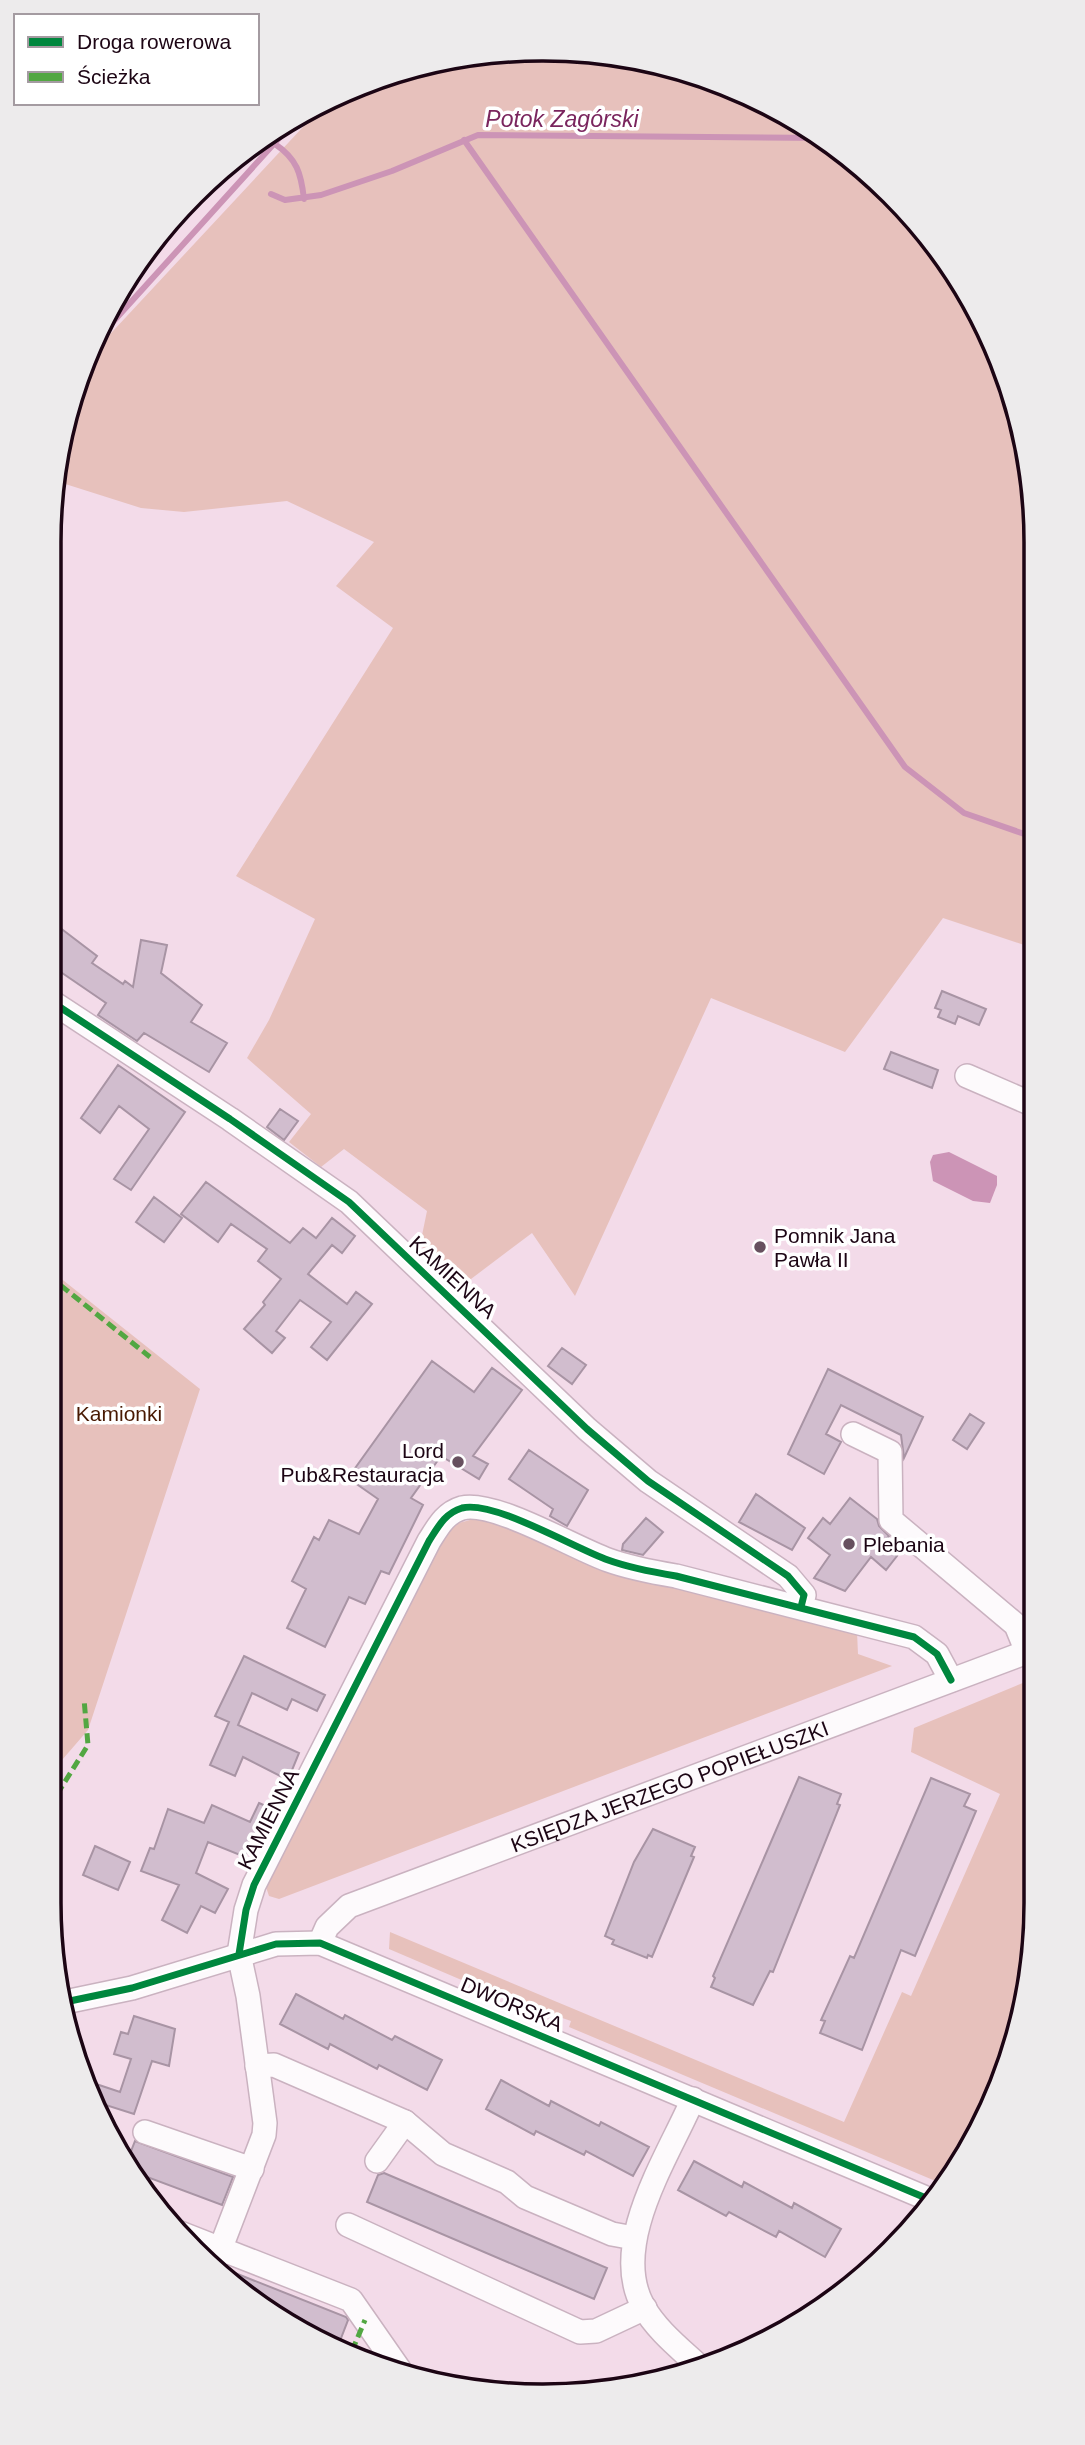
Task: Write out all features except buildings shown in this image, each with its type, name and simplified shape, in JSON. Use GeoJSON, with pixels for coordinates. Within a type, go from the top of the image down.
{"type":"FeatureCollection","features":[{"type":"Feature","properties":{"kind":"street","name":"KAMIENNA"},"geometry":{"type":"LineString","coordinates":[[61,1008],[230,1119],[349,1202],[607,1446],[648,1481],[788,1576],[804,1595],[801,1607]]}},
{"type":"Feature","properties":{"kind":"street"},"geometry":{"type":"LineString","coordinates":[[967,1076],[1024,1101]]}},
{"type":"Feature","properties":{"kind":"street"},"geometry":{"type":"LineString","coordinates":[[853,1434],[890,1452],[891,1520],[1016,1625],[1024,1639]]}},
{"type":"Feature","properties":{"kind":"street","name":"KAMIENNA"},"geometry":{"type":"LineString","coordinates":[[217,2257],[261,2147],[265,2123],[239,1954],[246,1910],[254,1885],[440,1522],[464,1507],[481,1507],[502,1513],[571,1546],[639,1570],[676,1576],[914,1637],[937,1654],[951,1680]]}},
{"type":"Feature","properties":{"kind":"street","name":"KSIĘDZA JERZEGO POPIEŁUSZKI"},"geometry":{"type":"LineString","coordinates":[[320,1943],[327,1927],[349,1906],[1024,1654]]}},
{"type":"Feature","properties":{"kind":"street","name":"DWORSKA"},"geometry":{"type":"LineString","coordinates":[[71,2000],[132,1988],[276,1944],[320,1943],[923,2197]]}},
{"type":"Feature","properties":{"kind":"street"},"geometry":{"type":"LineString","coordinates":[[257,2066],[274,2065],[405,2122],[443,2154],[507,2182],[525,2197],[612,2234],[634,2238]]}},
{"type":"Feature","properties":{"kind":"street"},"geometry":{"type":"LineString","coordinates":[[693,2098],[634,2238],[632,2278],[645,2308],[693,2359]]}},
{"type":"Feature","properties":{"kind":"street"},"geometry":{"type":"LineString","coordinates":[[377,2161],[405,2122]]}},
{"type":"Feature","properties":{"kind":"street"},"geometry":{"type":"LineString","coordinates":[[145,2132],[252,2169]]}},
{"type":"Feature","properties":{"kind":"street"},"geometry":{"type":"LineString","coordinates":[[348,2225],[580,2332],[596,2330],[645,2308]]}},
{"type":"Feature","properties":{"kind":"street"},"geometry":{"type":"LineString","coordinates":[[218,2257],[351,2300],[392,2359]]}},
{"type":"Feature","properties":{"kind":"green space"},"geometry":{"type":"Polygon","coordinates":[[[511,62],[574,62],[636,70],[727,98],[810,142],[883,202],[943,275],[987,358],[1007,418],[1020,480],[1024,542],[1024,945],[943,918],[845,1052],[711,998],[575,1296],[532,1233],[467,1282],[420,1245],[427,1211],[344,1149],[321,1167],[289,1142],[311,1114],[247,1058],[269,1020],[315,919],[236,876],[393,628],[336,586],[374,542],[287,501],[184,512],[141,508],[65,484],[78,418],[108,336],[306,124],[358,98],[418,78],[449,70],[511,62]]]}},
{"type":"Feature","properties":{"kind":"green space","name":"Kamionki"},"geometry":{"type":"Polygon","coordinates":[[[61,1279],[200,1389],[88,1730],[61,1761],[61,1279]]]}},
{"type":"Feature","properties":{"kind":"green space"},"geometry":{"type":"Polygon","coordinates":[[[474,1519],[493,1522],[564,1552],[857,1632],[858,1654],[892,1666],[279,1899],[269,1896],[265,1884],[442,1539],[455,1524],[474,1519]]]}},
{"type":"Feature","properties":{"kind":"green space"},"geometry":{"type":"Polygon","coordinates":[[[1024,1683],[1024,1902],[1015,1996],[987,2087],[959,2143],[935,2181],[569,2027],[571,2021],[499,1996],[389,1949],[390,1932],[844,2122],[902,1992],[911,1996],[1000,1794],[911,1752],[914,1728],[1024,1683]]]}},
{"type":"Feature","properties":{"kind":"shaded area"},"geometry":{"type":"Polygon","coordinates":[[[949,1152],[997,1176],[997,1185],[990,1203],[973,1201],[933,1181],[930,1162],[933,1155],[949,1152]]]}},
{"type":"Feature","properties":{"kind":"waterway","name":"Potok Zagórski"},"geometry":{"type":"LineString","coordinates":[[271,194],[285,200],[321,195],[392,171],[478,135],[803,138]]}},
{"type":"Feature","properties":{"kind":"waterway"},"geometry":{"type":"LineString","coordinates":[[464,140],[905,767],[964,813],[1024,834]]}},
{"type":"Feature","properties":{"kind":"waterway"},"geometry":{"type":"LineString","coordinates":[[119,315],[276,141]]}},
{"type":"Feature","properties":{"kind":"waterway"},"geometry":{"type":"LineString","coordinates":[[275,144],[297,167],[304,199]]}},
{"type":"Feature","properties":{"kind":"marked path"},"geometry":{"type":"LineString","coordinates":[[61,1286],[150,1357]]}},
{"type":"Feature","properties":{"kind":"marked path"},"geometry":{"type":"LineString","coordinates":[[61,1788],[88,1745],[84,1699]]}},
{"type":"Feature","properties":{"kind":"marked path"},"geometry":{"type":"LineString","coordinates":[[354,2345],[365,2320]]}},
{"type":"Feature","properties":{"kind":"cycle path"},"geometry":{"type":"LineString","coordinates":[[61,1008],[230,1119],[349,1202],[587,1429],[648,1481],[788,1576],[804,1595],[801,1607]]}},
{"type":"Feature","properties":{"kind":"cycle path"},"geometry":{"type":"LineString","coordinates":[[239,1954],[246,1910],[254,1885],[429,1541],[442,1521],[456,1510],[476,1507],[494,1511],[608,1560],[914,1637],[937,1654],[951,1680]]}},
{"type":"Feature","properties":{"kind":"cycle path"},"geometry":{"type":"LineString","coordinates":[[71,2001],[132,1988],[276,1944],[320,1943],[923,2197]]}},
{"type":"Feature","properties":{"kind":"place","name":"Pomnik Jana Pawła II"},"geometry":{"type":"Point","coordinates":[760,1247]}},
{"type":"Feature","properties":{"kind":"place","name":"Lord Pub&Restauracja"},"geometry":{"type":"Point","coordinates":[458,1462]}},
{"type":"Feature","properties":{"kind":"place","name":"Plebania"},"geometry":{"type":"Point","coordinates":[849,1544]}}]}
